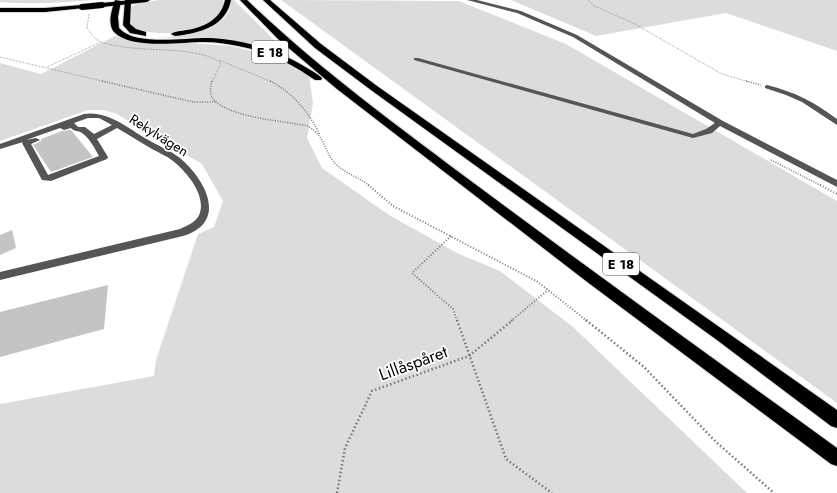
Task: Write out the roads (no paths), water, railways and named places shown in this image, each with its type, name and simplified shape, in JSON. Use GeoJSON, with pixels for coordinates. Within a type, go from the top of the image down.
{"type":"FeatureCollection","features":[{"type":"Feature","properties":{"kind":"highway"},"geometry":{"type":"LineString","coordinates":[[128,1],[125,21],[129,28],[140,34],[158,36],[189,32],[207,26],[224,14],[228,0]]}},
{"type":"Feature","properties":{"kind":"highway","name":"E 18"},"geometry":{"type":"LineString","coordinates":[[243,0],[298,53],[418,146],[590,277],[836,457]]}},
{"type":"Feature","properties":{"kind":"highway","name":"E 18"},"geometry":{"type":"LineString","coordinates":[[266,0],[294,26],[350,71],[837,420]]}},
{"type":"Feature","properties":{"kind":"highway","name":"E 18"},"geometry":{"type":"LineString","coordinates":[[117,2],[114,24],[118,31],[122,34],[142,40],[200,40],[228,42],[270,52],[310,72],[418,146]]}},
{"type":"Feature","properties":{"kind":"main road"},"geometry":{"type":"LineString","coordinates":[[0,10],[46,10],[147,0]]}},
{"type":"Feature","properties":{"kind":"street"},"geometry":{"type":"LineString","coordinates":[[470,0],[519,12]]}},
{"type":"Feature","properties":{"kind":"street"},"geometry":{"type":"LineString","coordinates":[[481,0],[519,12],[561,29],[593,46],[720,123],[837,184]]}},
{"type":"Feature","properties":{"kind":"street"},"geometry":{"type":"LineString","coordinates":[[416,58],[693,136],[709,131],[720,123]]}},
{"type":"Feature","properties":{"kind":"street"},"geometry":{"type":"LineString","coordinates":[[767,87],[791,93],[805,99],[837,122]]}},
{"type":"Feature","properties":{"kind":"street","name":"Rekylvägen"},"geometry":{"type":"LineString","coordinates":[[0,147],[87,116],[100,116],[176,160],[193,176],[205,202],[206,210],[202,218],[195,226],[183,232],[0,276]]}},
{"type":"Feature","properties":{"kind":"street"},"geometry":{"type":"LineString","coordinates":[[72,125],[76,129],[82,129],[92,138],[104,157],[51,178],[45,178],[26,144],[72,125]]}},
{"type":"Feature","properties":{"kind":"street"},"geometry":{"type":"LineString","coordinates":[[92,138],[117,125]]}}]}
